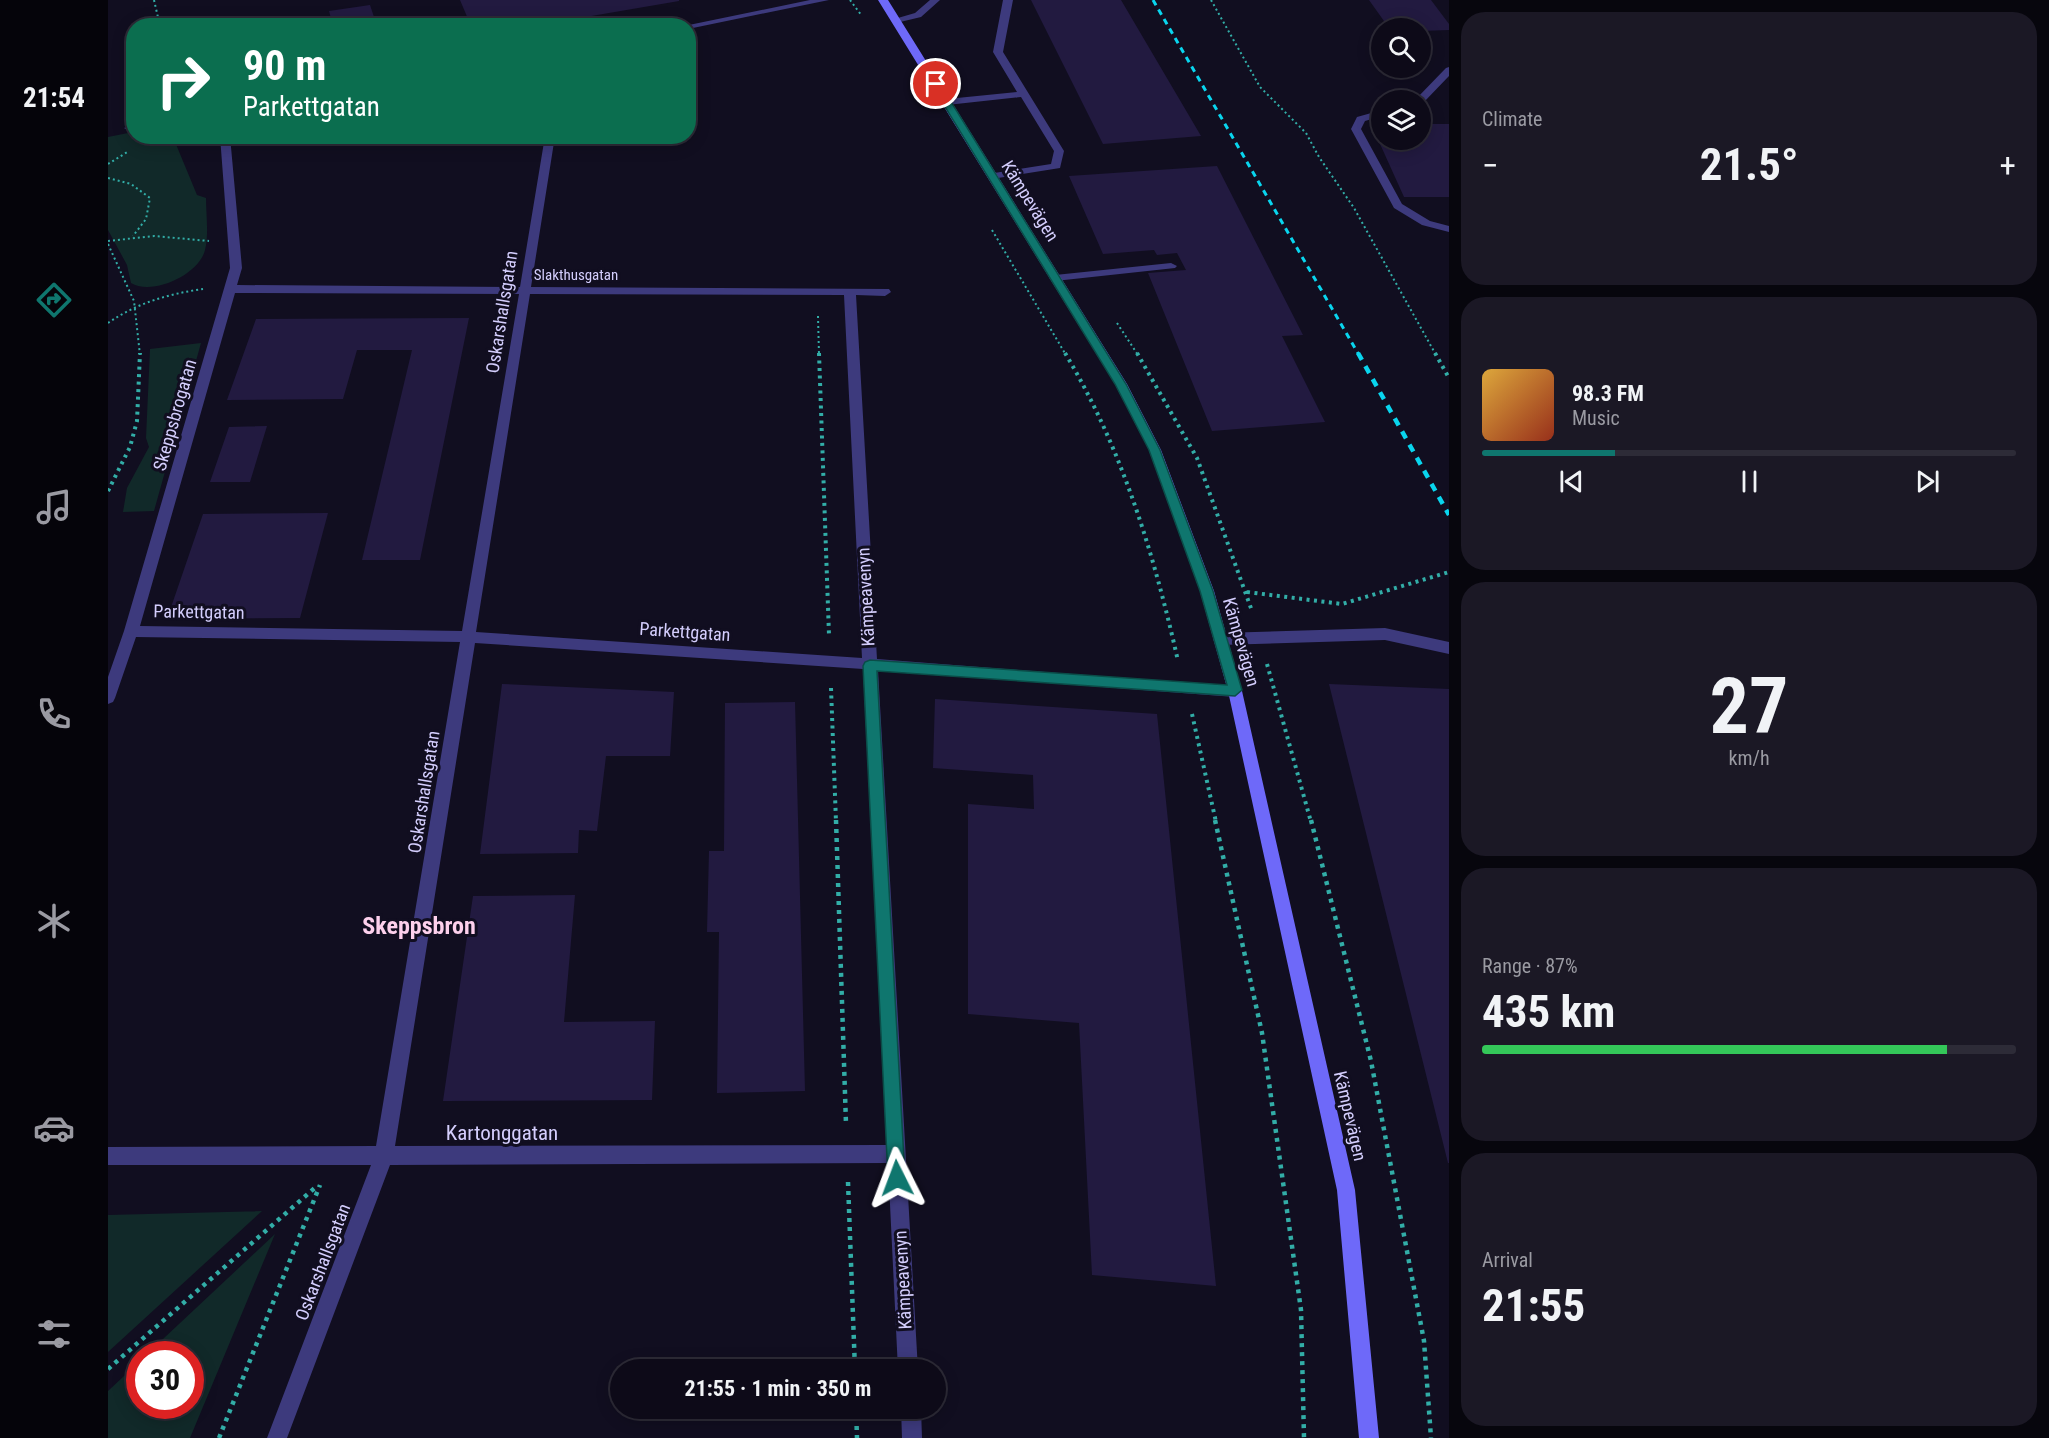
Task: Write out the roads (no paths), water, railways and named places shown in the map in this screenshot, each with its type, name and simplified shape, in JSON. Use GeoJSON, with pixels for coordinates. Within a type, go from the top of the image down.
{"type":"FeatureCollection","features":[{"type":"Feature","properties":{"kind":"main road","name":"Kämpevägen"},"geometry":{"type":"LineString","coordinates":[[883,0],[1121,384],[1155,450],[1207,591],[1235,690],[1346,1190],[1369,1412],[1369,1438]]}},
{"type":"Feature","properties":{"kind":"street"},"geometry":{"type":"LineString","coordinates":[[696,24],[822,0]]}},
{"type":"Feature","properties":{"kind":"street"},"geometry":{"type":"LineString","coordinates":[[896,20],[918,15],[935,0]]}},
{"type":"Feature","properties":{"kind":"street"},"geometry":{"type":"LineString","coordinates":[[992,176],[1056,166],[1059,151],[998,52],[1008,0]]}},
{"type":"Feature","properties":{"kind":"street"},"geometry":{"type":"LineString","coordinates":[[1431,91],[1448,76]]}},
{"type":"Feature","properties":{"kind":"street"},"geometry":{"type":"LineString","coordinates":[[947,102],[1023,94]]}},
{"type":"Feature","properties":{"kind":"street"},"geometry":{"type":"LineString","coordinates":[[1371,116],[1361,119],[1356,129],[1398,206],[1426,223],[1449,229]]}},
{"type":"Feature","properties":{"kind":"street","name":"Skeppsbrogatan"},"geometry":{"type":"LineString","coordinates":[[108,698],[131,631],[237,268],[226,144]]}},
{"type":"Feature","properties":{"kind":"street","name":"Oskarshallsgatan"},"geometry":{"type":"LineString","coordinates":[[277,1438],[384,1155],[549,144]]}},
{"type":"Feature","properties":{"kind":"street"},"geometry":{"type":"LineString","coordinates":[[1055,278],[1171,266]]}},
{"type":"Feature","properties":{"kind":"street","name":"Slakthusgatan"},"geometry":{"type":"LineString","coordinates":[[231,289],[885,292]]}},
{"type":"Feature","properties":{"kind":"street","name":"Kämpeavenyn"},"geometry":{"type":"LineString","coordinates":[[850,291],[907,1359]]}},
{"type":"Feature","properties":{"kind":"street","name":"Parkettgatan"},"geometry":{"type":"LineString","coordinates":[[131,631],[469,637],[1235,690]]}},
{"type":"Feature","properties":{"kind":"street"},"geometry":{"type":"LineString","coordinates":[[1220,639],[1385,634],[1449,648]]}},
{"type":"Feature","properties":{"kind":"street","name":"Kartonggatan"},"geometry":{"type":"LineString","coordinates":[[108,1156],[896,1154]]}},
{"type":"Feature","properties":{"kind":"street"},"geometry":{"type":"LineString","coordinates":[[911,1419],[912,1438]]}},
{"type":"Feature","properties":{"kind":"railway"},"geometry":{"type":"LineString","coordinates":[[1153,0],[1359,355]]}},
{"type":"Feature","properties":{"kind":"railway"},"geometry":{"type":"LineString","coordinates":[[1358,353],[1449,515]]}},
{"type":"Feature","properties":{"kind":"district","name":"Skeppsbron"},"geometry":{"type":"Point","coordinates":[419,926]}}]}
